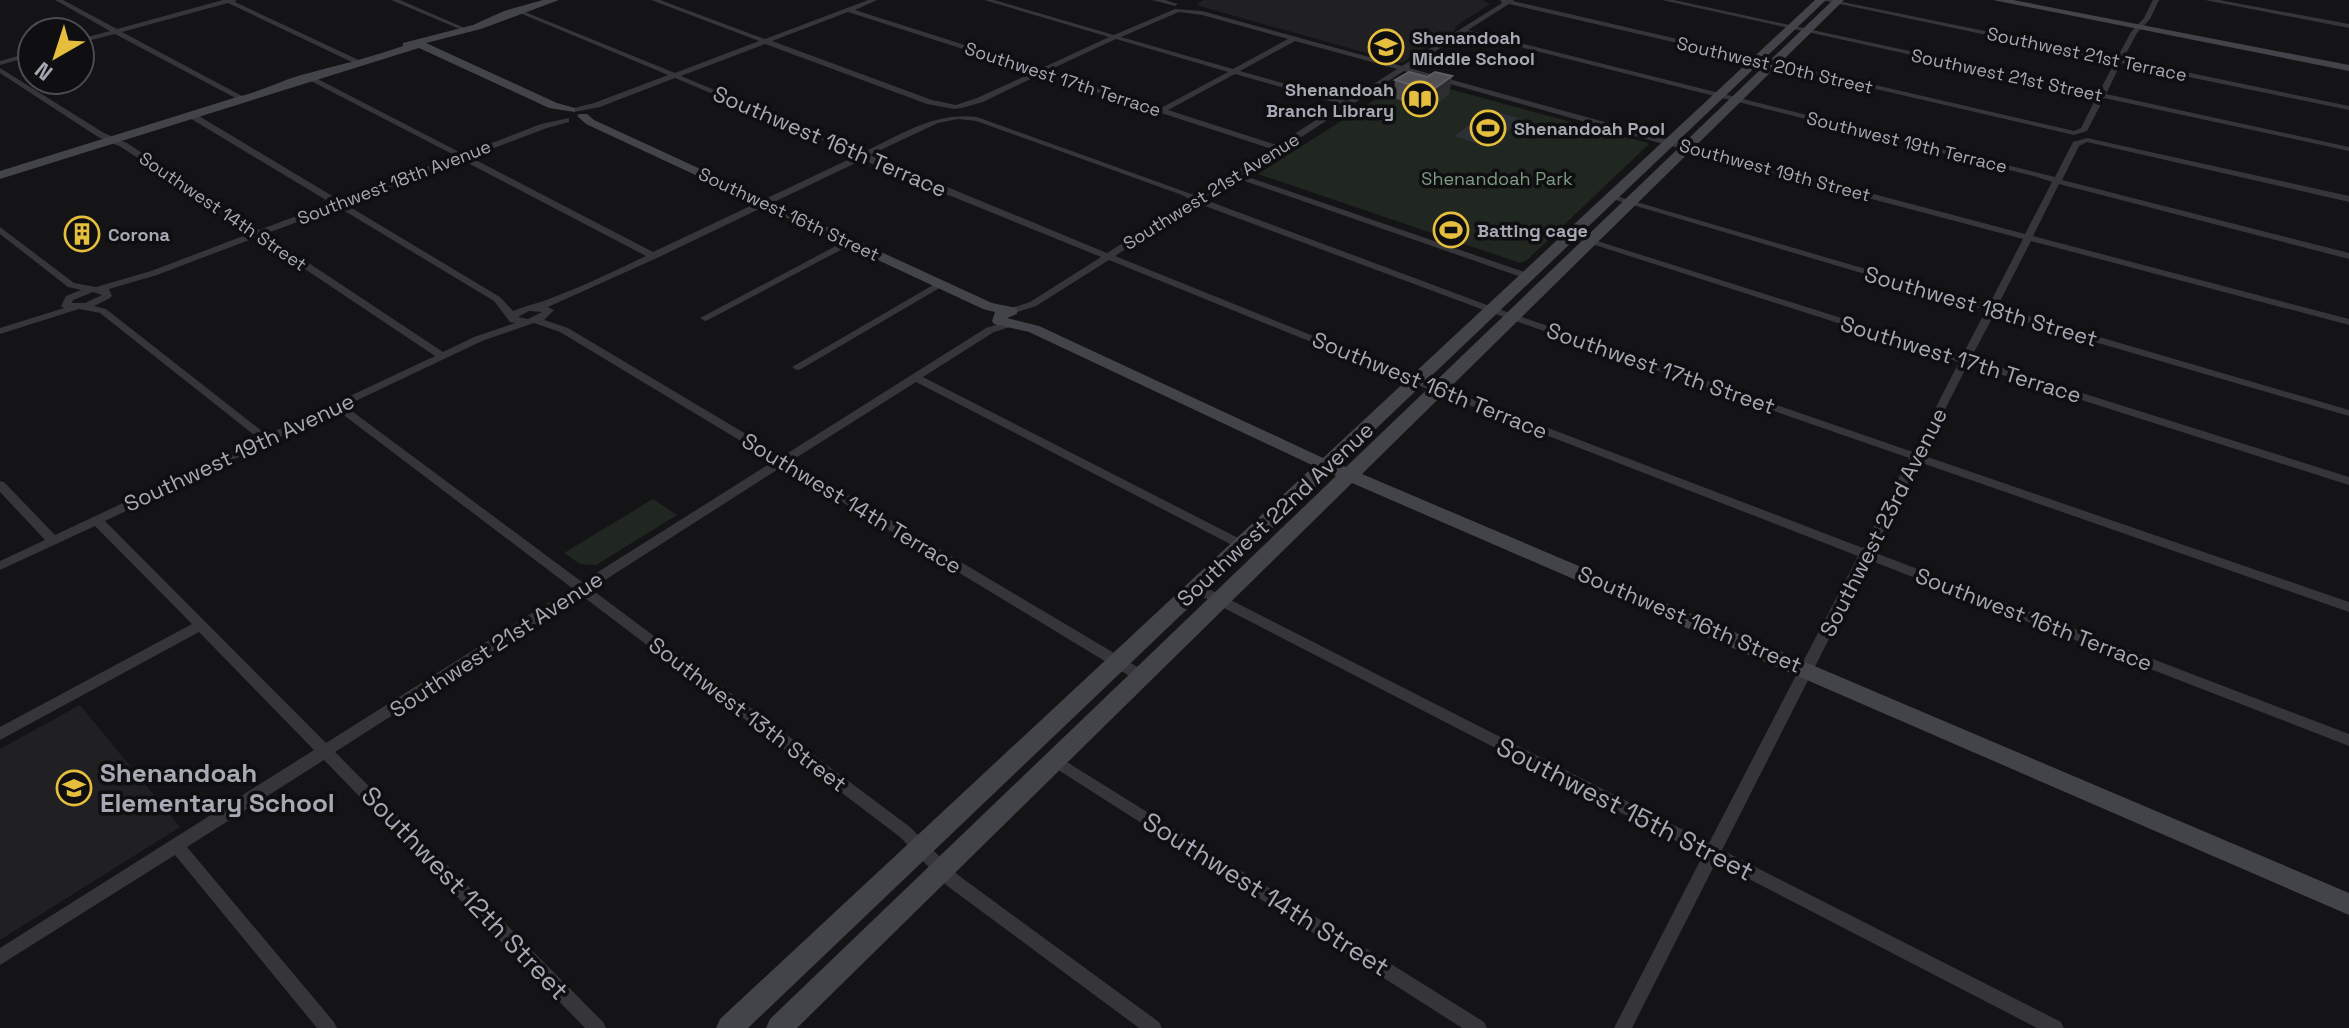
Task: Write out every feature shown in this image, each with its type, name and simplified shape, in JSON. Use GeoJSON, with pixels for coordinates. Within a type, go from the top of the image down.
{"type":"FeatureCollection","features":[{"type":"Feature","properties":{"kind":"main road"},"geometry":{"type":"LineString","coordinates":[[0,175],[241,99],[257,97],[310,77],[554,0]]}},
{"type":"Feature","properties":{"kind":"main road"},"geometry":{"type":"LineString","coordinates":[[1998,0],[2349,65]]}},
{"type":"Feature","properties":{"kind":"main road"},"geometry":{"type":"LineString","coordinates":[[2025,0],[2140,25]]}},
{"type":"Feature","properties":{"kind":"main road","name":"Southwest 22nd Avenue"},"geometry":{"type":"LineString","coordinates":[[729,1028],[1416,381],[1572,236],[1622,201],[1830,1]]}},
{"type":"Feature","properties":{"kind":"main road","name":"Southwest 16th Street"},"geometry":{"type":"LineString","coordinates":[[419,44],[1326,465],[2349,904]]}},
{"type":"Feature","properties":{"kind":"main road","name":"Southwest 22nd Avenue"},"geometry":{"type":"LineString","coordinates":[[779,1028],[1348,474],[1592,242],[1622,201]]}},
{"type":"Feature","properties":{"kind":"street"},"geometry":{"type":"LineString","coordinates":[[58,0],[241,99]]}},
{"type":"Feature","properties":{"kind":"street"},"geometry":{"type":"LineString","coordinates":[[96,37],[229,0],[359,62]]}},
{"type":"Feature","properties":{"kind":"street"},"geometry":{"type":"LineString","coordinates":[[394,0],[464,29]]}},
{"type":"Feature","properties":{"kind":"street"},"geometry":{"type":"LineString","coordinates":[[654,0],[934,103],[972,114],[980,100]]}},
{"type":"Feature","properties":{"kind":"street","name":"Southwest 18th Avenue"},"geometry":{"type":"LineString","coordinates":[[73,304],[101,297],[257,233],[874,0]]}},
{"type":"Feature","properties":{"kind":"street"},"geometry":{"type":"LineString","coordinates":[[987,0],[1348,104]]}},
{"type":"Feature","properties":{"kind":"street","name":"Southwest 19th Street"},"geometry":{"type":"LineString","coordinates":[[1157,0],[1680,145],[2349,322]]}},
{"type":"Feature","properties":{"kind":"street","name":"Southwest 21st Street"},"geometry":{"type":"LineString","coordinates":[[1665,0],[2349,149]]}},
{"type":"Feature","properties":{"kind":"street","name":"Southwest 23rd Avenue"},"geometry":{"type":"LineString","coordinates":[[1623,1028],[2101,95],[2156,0]]}},
{"type":"Feature","properties":{"kind":"street"},"geometry":{"type":"LineString","coordinates":[[2208,0],[2349,26]]}},
{"type":"Feature","properties":{"kind":"street","name":"Southwest 21st Avenue"},"geometry":{"type":"LineString","coordinates":[[0,957],[1405,69],[1506,1]]}},
{"type":"Feature","properties":{"kind":"street","name":"Southwest 20th Street"},"geometry":{"type":"LineString","coordinates":[[1506,1],[2349,199]]}},
{"type":"Feature","properties":{"kind":"street","name":"Southwest 21st Terrace"},"geometry":{"type":"LineString","coordinates":[[1830,1],[2349,108]]}},
{"type":"Feature","properties":{"kind":"street"},"geometry":{"type":"LineString","coordinates":[[936,121],[944,112],[980,100],[1042,72],[1178,6]]}},
{"type":"Feature","properties":{"kind":"street","name":"Southwest 17th Terrace"},"geometry":{"type":"LineString","coordinates":[[849,10],[1278,148]]}},
{"type":"Feature","properties":{"kind":"street","name":"Southwest 16th Terrace"},"geometry":{"type":"LineString","coordinates":[[518,11],[1416,381],[2349,740]]}},
{"type":"Feature","properties":{"kind":"street","name":"Southwest 19th Terrace"},"geometry":{"type":"LineString","coordinates":[[1464,31],[2349,256]]}},
{"type":"Feature","properties":{"kind":"street"},"geometry":{"type":"LineString","coordinates":[[1161,111],[1293,39]]}},
{"type":"Feature","properties":{"kind":"street","name":"Southwest 14th Street"},"geometry":{"type":"LineString","coordinates":[[0,70],[257,233],[442,356]]}},
{"type":"Feature","properties":{"kind":"street"},"geometry":{"type":"LineString","coordinates":[[310,77],[654,256]]}},
{"type":"Feature","properties":{"kind":"street"},"geometry":{"type":"LineString","coordinates":[[934,103],[944,112],[958,117]]}},
{"type":"Feature","properties":{"kind":"street","name":"Southwest 17th Street"},"geometry":{"type":"LineString","coordinates":[[958,117],[972,114],[1494,310],[2349,607]]}},
{"type":"Feature","properties":{"kind":"street"},"geometry":{"type":"LineString","coordinates":[[191,115],[497,299],[549,312],[581,290]]}},
{"type":"Feature","properties":{"kind":"street"},"geometry":{"type":"LineString","coordinates":[[532,308],[581,290],[936,121],[958,117]]}},
{"type":"Feature","properties":{"kind":"street"},"geometry":{"type":"LineString","coordinates":[[1235,175],[1530,277]]}},
{"type":"Feature","properties":{"kind":"street","name":"Southwest 18th Street"},"geometry":{"type":"LineString","coordinates":[[1622,201],[2349,413]]}},
{"type":"Feature","properties":{"kind":"street"},"geometry":{"type":"LineString","coordinates":[[0,230],[71,285],[101,297],[266,439]]}},
{"type":"Feature","properties":{"kind":"street","name":"Southwest 17th Terrace"},"geometry":{"type":"LineString","coordinates":[[1572,236],[2349,481]]}},
{"type":"Feature","properties":{"kind":"street"},"geometry":{"type":"LineString","coordinates":[[705,318],[849,242]]}},
{"type":"Feature","properties":{"kind":"street"},"geometry":{"type":"LineString","coordinates":[[797,367],[940,284]]}},
{"type":"Feature","properties":{"kind":"street"},"geometry":{"type":"LineString","coordinates":[[71,285],[73,304]]}},
{"type":"Feature","properties":{"kind":"street"},"geometry":{"type":"LineString","coordinates":[[0,331],[101,297]]}},
{"type":"Feature","properties":{"kind":"street"},"geometry":{"type":"LineString","coordinates":[[497,299],[512,317]]}},
{"type":"Feature","properties":{"kind":"street","name":"Southwest 19th Avenue"},"geometry":{"type":"LineString","coordinates":[[478,339],[532,308]]}},
{"type":"Feature","properties":{"kind":"street","name":"Southwest 19th Avenue"},"geometry":{"type":"LineString","coordinates":[[0,566],[478,339],[549,312]]}},
{"type":"Feature","properties":{"kind":"street","name":"Southwest 14th Terrace"},"geometry":{"type":"LineString","coordinates":[[549,312],[564,330]]}},
{"type":"Feature","properties":{"kind":"street","name":"Southwest 14th Terrace"},"geometry":{"type":"LineString","coordinates":[[512,317],[564,330],[1141,676]]}},
{"type":"Feature","properties":{"kind":"street"},"geometry":{"type":"LineString","coordinates":[[917,378],[1242,545]]}},
{"type":"Feature","properties":{"kind":"street","name":"Southwest 13th Street"},"geometry":{"type":"LineString","coordinates":[[338,406],[905,832],[942,870],[1153,1028]]}},
{"type":"Feature","properties":{"kind":"street"},"geometry":{"type":"LineString","coordinates":[[0,485],[53,541]]}},
{"type":"Feature","properties":{"kind":"street","name":"Southwest 12th Street"},"geometry":{"type":"LineString","coordinates":[[97,520],[597,1028]]}},
{"type":"Feature","properties":{"kind":"street","name":"Southwest 15th Street"},"geometry":{"type":"LineString","coordinates":[[1196,588],[2055,1028]]}},
{"type":"Feature","properties":{"kind":"street"},"geometry":{"type":"LineString","coordinates":[[0,734],[201,625]]}},
{"type":"Feature","properties":{"kind":"street","name":"Southwest 14th Street"},"geometry":{"type":"LineString","coordinates":[[1054,760],[1478,1028]]}},
{"type":"Feature","properties":{"kind":"street"},"geometry":{"type":"LineString","coordinates":[[177,846],[328,1028]]}},
{"type":"Feature","properties":{"kind":"shaded area","name":"Shenandoah Middle School"},"geometry":{"type":"Polygon","coordinates":[[[1203,0],[1482,0],[1490,4],[1402,63],[1196,5],[1203,0]]]}},
{"type":"Feature","properties":{"kind":"shaded area","name":"Shenandoah Pool"},"geometry":{"type":"Polygon","coordinates":[[[1490,110],[1522,119],[1489,147],[1454,136],[1490,110]]]}},
{"type":"Feature","properties":{"kind":"shaded area","name":"Shenandoah Elementary School"},"geometry":{"type":"Polygon","coordinates":[[[80,705],[180,827],[0,940],[0,749],[80,705]]]}},
{"type":"Feature","properties":{"kind":"green space","name":"Shenandoah Park"},"geometry":{"type":"Polygon","coordinates":[[[1409,78],[1648,145],[1526,261],[1520,263],[1258,174],[1409,78]]]}},
{"type":"Feature","properties":{"kind":"green space"},"geometry":{"type":"Polygon","coordinates":[[[653,499],[677,515],[596,565],[580,564],[564,553],[653,499]]]}},
{"type":"Feature","properties":{"kind":"building"},"geometry":{"type":"Polygon","coordinates":[[[1409,72],[1427,77],[1435,72],[1452,76],[1431,91],[1395,80],[1409,72]]]}},
{"type":"Feature","properties":{"kind":"place","name":"Shenandoah Middle School"},"geometry":{"type":"Point","coordinates":[1386,47]}},
{"type":"Feature","properties":{"kind":"place","name":"Shenandoah Branch Library"},"geometry":{"type":"Point","coordinates":[1420,99]}},
{"type":"Feature","properties":{"kind":"place","name":"Shenandoah Pool"},"geometry":{"type":"Point","coordinates":[1488,128]}},
{"type":"Feature","properties":{"kind":"place","name":"Batting cage"},"geometry":{"type":"Point","coordinates":[1451,230]}},
{"type":"Feature","properties":{"kind":"place","name":"Corona"},"geometry":{"type":"Point","coordinates":[82,234]}},
{"type":"Feature","properties":{"kind":"place","name":"Shenandoah Elementary School"},"geometry":{"type":"Point","coordinates":[74,788]}}]}
